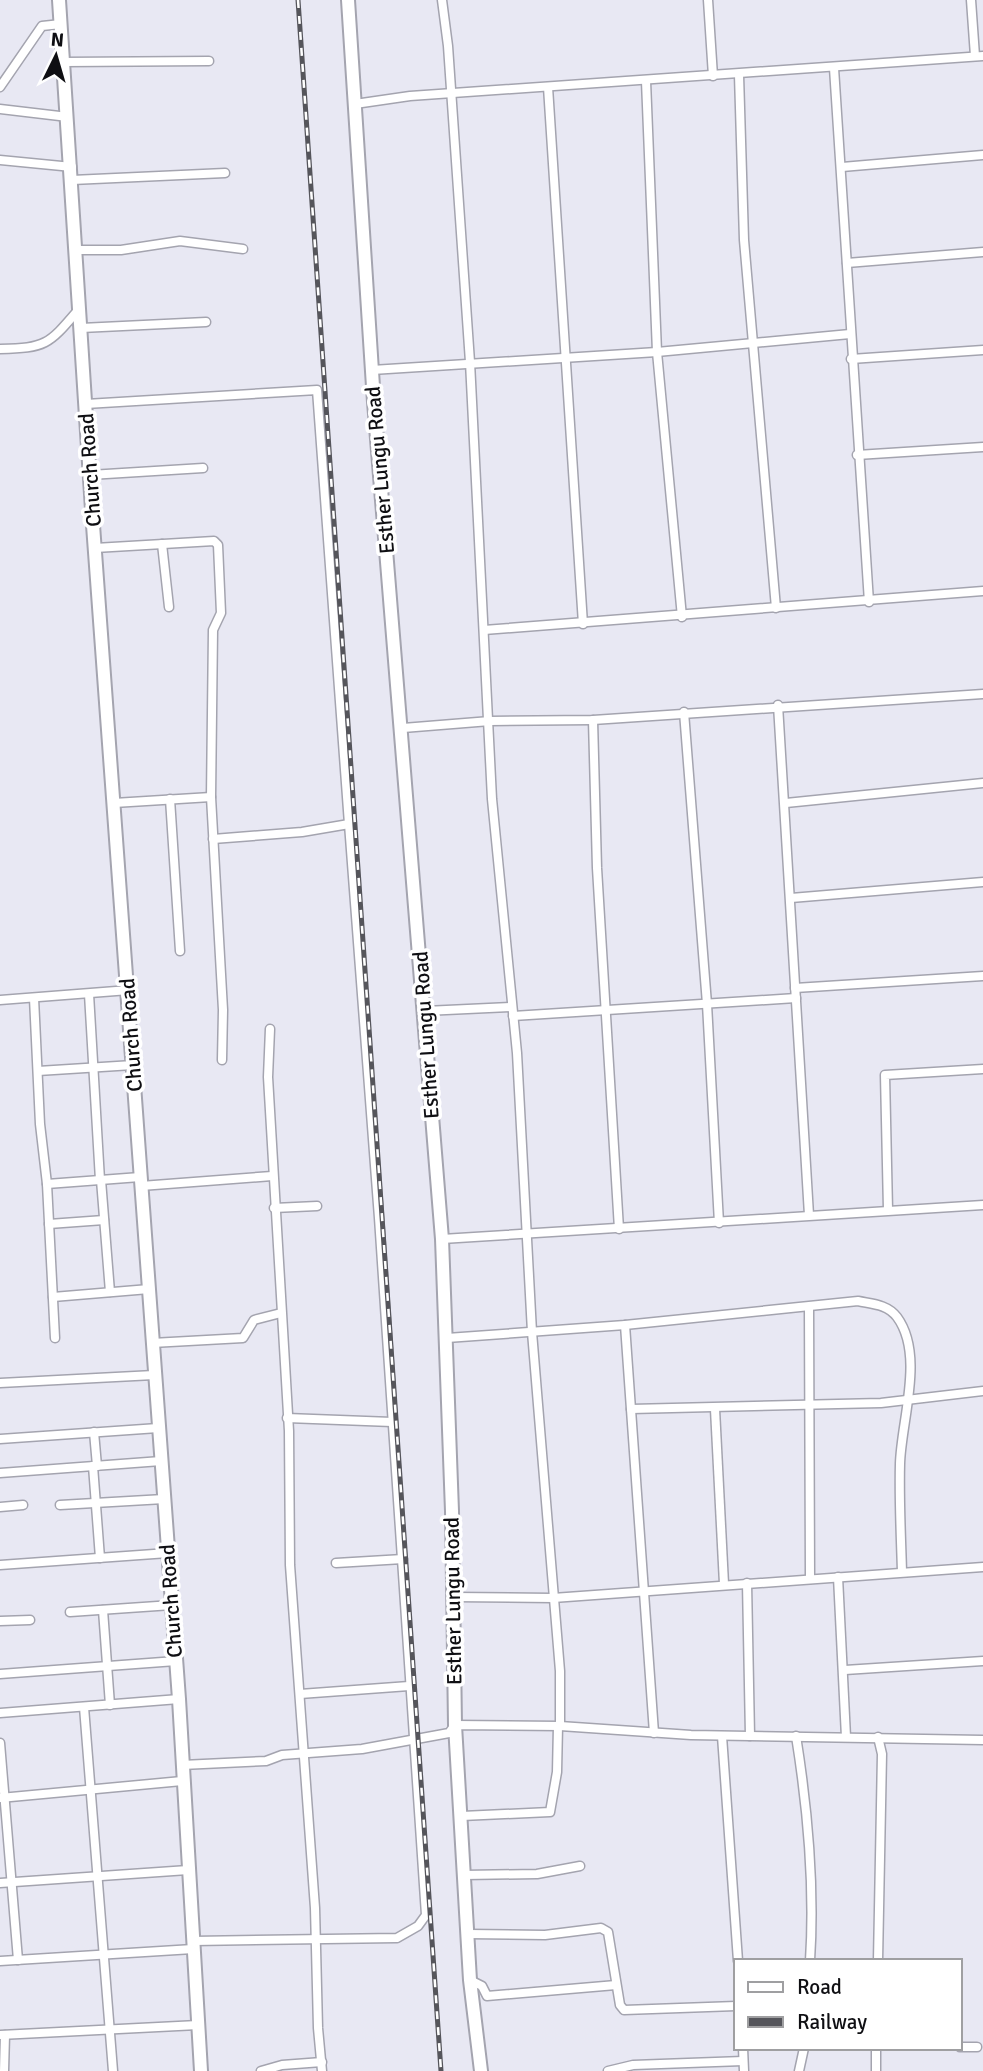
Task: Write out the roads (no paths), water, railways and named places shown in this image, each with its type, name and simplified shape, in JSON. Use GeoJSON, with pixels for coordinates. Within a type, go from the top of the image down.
{"type":"FeatureCollection","features":[{"type":"Feature","properties":{"kind":"street","name":"Church Road"},"geometry":{"type":"LineString","coordinates":[[59,0],[95,548],[179,1699],[201,2071]]}},
{"type":"Feature","properties":{"kind":"street","name":"Esther Lungu Road"},"geometry":{"type":"LineString","coordinates":[[348,0],[372,370],[442,1239],[447,1338],[454,1725],[462,1816],[470,1980],[485,2070]]}},
{"type":"Feature","properties":{"kind":"street"},"geometry":{"type":"LineString","coordinates":[[442,0],[470,362],[492,799],[512,1012],[532,1332],[560,1671],[557,1772],[550,1812],[462,1816]]}},
{"type":"Feature","properties":{"kind":"street"},"geometry":{"type":"LineString","coordinates":[[708,0],[713,76]]}},
{"type":"Feature","properties":{"kind":"street"},"geometry":{"type":"LineString","coordinates":[[355,104],[451,94],[979,56],[971,0]]}},
{"type":"Feature","properties":{"kind":"street"},"geometry":{"type":"LineString","coordinates":[[0,87],[41,26],[61,24]]}},
{"type":"Feature","properties":{"kind":"street"},"geometry":{"type":"LineString","coordinates":[[64,62],[209,61]]}},
{"type":"Feature","properties":{"kind":"street"},"geometry":{"type":"LineString","coordinates":[[834,68],[842,167],[857,455],[869,602]]}},
{"type":"Feature","properties":{"kind":"street"},"geometry":{"type":"LineString","coordinates":[[739,75],[744,240],[776,608]]}},
{"type":"Feature","properties":{"kind":"street"},"geometry":{"type":"LineString","coordinates":[[646,81],[657,352],[682,617]]}},
{"type":"Feature","properties":{"kind":"street"},"geometry":{"type":"LineString","coordinates":[[548,87],[563,356],[583,624]]}},
{"type":"Feature","properties":{"kind":"street"},"geometry":{"type":"LineString","coordinates":[[0,109],[68,117]]}},
{"type":"Feature","properties":{"kind":"street"},"geometry":{"type":"LineString","coordinates":[[842,167],[983,155]]}},
{"type":"Feature","properties":{"kind":"street"},"geometry":{"type":"LineString","coordinates":[[0,160],[72,174],[225,173]]}},
{"type":"Feature","properties":{"kind":"street"},"geometry":{"type":"LineString","coordinates":[[76,250],[121,250],[180,241],[243,249]]}},
{"type":"Feature","properties":{"kind":"street"},"geometry":{"type":"LineString","coordinates":[[847,263],[983,252]]}},
{"type":"Feature","properties":{"kind":"street"},"geometry":{"type":"LineString","coordinates":[[0,349],[29,348],[49,342],[80,308]]}},
{"type":"Feature","properties":{"kind":"street"},"geometry":{"type":"LineString","coordinates":[[81,328],[206,321]]}},
{"type":"Feature","properties":{"kind":"street"},"geometry":{"type":"LineString","coordinates":[[372,370],[657,352],[850,334]]}},
{"type":"Feature","properties":{"kind":"street"},"geometry":{"type":"LineString","coordinates":[[851,359],[983,350]]}},
{"type":"Feature","properties":{"kind":"street"},"geometry":{"type":"LineString","coordinates":[[0,1961],[102,1955],[193,1945],[397,1938],[418,1926],[426,1915],[409,1686],[403,1559],[317,390],[86,404]]}},
{"type":"Feature","properties":{"kind":"street"},"geometry":{"type":"LineString","coordinates":[[857,455],[983,447]]}},
{"type":"Feature","properties":{"kind":"street"},"geometry":{"type":"LineString","coordinates":[[90,475],[203,468]]}},
{"type":"Feature","properties":{"kind":"street"},"geometry":{"type":"LineString","coordinates":[[95,548],[214,541],[218,545],[221,613],[213,630],[211,797],[223,1010],[222,1060]]}},
{"type":"Feature","properties":{"kind":"street"},"geometry":{"type":"LineString","coordinates":[[162,544],[169,607]]}},
{"type":"Feature","properties":{"kind":"street"},"geometry":{"type":"LineString","coordinates":[[484,630],[682,617],[983,591]]}},
{"type":"Feature","properties":{"kind":"street"},"geometry":{"type":"LineString","coordinates":[[402,728],[490,721],[593,720],[778,705],[983,694]]}},
{"type":"Feature","properties":{"kind":"street"},"geometry":{"type":"LineString","coordinates":[[778,705],[809,1215]]}},
{"type":"Feature","properties":{"kind":"street"},"geometry":{"type":"LineString","coordinates":[[684,712],[707,1004],[719,1223]]}},
{"type":"Feature","properties":{"kind":"street"},"geometry":{"type":"LineString","coordinates":[[593,720],[597,868],[620,1229]]}},
{"type":"Feature","properties":{"kind":"street"},"geometry":{"type":"LineString","coordinates":[[786,803],[983,783]]}},
{"type":"Feature","properties":{"kind":"street"},"geometry":{"type":"LineString","coordinates":[[114,803],[211,797]]}},
{"type":"Feature","properties":{"kind":"street"},"geometry":{"type":"LineString","coordinates":[[170,799],[180,951]]}},
{"type":"Feature","properties":{"kind":"street"},"geometry":{"type":"LineString","coordinates":[[213,839],[302,832],[349,824]]}},
{"type":"Feature","properties":{"kind":"street"},"geometry":{"type":"LineString","coordinates":[[791,898],[983,882]]}},
{"type":"Feature","properties":{"kind":"street"},"geometry":{"type":"LineString","coordinates":[[795,988],[983,976]]}},
{"type":"Feature","properties":{"kind":"street"},"geometry":{"type":"LineString","coordinates":[[0,1000],[129,990]]}},
{"type":"Feature","properties":{"kind":"street"},"geometry":{"type":"LineString","coordinates":[[89,994],[100,1180],[110,1292]]}},
{"type":"Feature","properties":{"kind":"street"},"geometry":{"type":"LineString","coordinates":[[34,998],[55,1338]]}},
{"type":"Feature","properties":{"kind":"street"},"geometry":{"type":"LineString","coordinates":[[425,1011],[607,1011],[796,998]]}},
{"type":"Feature","properties":{"kind":"street"},"geometry":{"type":"LineString","coordinates":[[261,2071],[282,2064],[322,2066],[290,1565],[287,1418],[268,1077],[270,1029]]}},
{"type":"Feature","properties":{"kind":"street"},"geometry":{"type":"LineString","coordinates":[[38,1071],[133,1065]]}},
{"type":"Feature","properties":{"kind":"street"},"geometry":{"type":"LineString","coordinates":[[888,1210],[885,1075],[983,1069]]}},
{"type":"Feature","properties":{"kind":"street"},"geometry":{"type":"LineString","coordinates":[[47,1184],[100,1180],[141,1182],[272,1176]]}},
{"type":"Feature","properties":{"kind":"street"},"geometry":{"type":"LineString","coordinates":[[442,1239],[983,1205]]}},
{"type":"Feature","properties":{"kind":"street"},"geometry":{"type":"LineString","coordinates":[[274,1208],[317,1206]]}},
{"type":"Feature","properties":{"kind":"street"},"geometry":{"type":"LineString","coordinates":[[49,1224],[104,1220]]}},
{"type":"Feature","properties":{"kind":"street"},"geometry":{"type":"LineString","coordinates":[[53,1297],[149,1289]]}},
{"type":"Feature","properties":{"kind":"street"},"geometry":{"type":"LineString","coordinates":[[447,1338],[625,1325],[858,1301],[883,1306],[893,1312],[906,1339],[910,1400],[901,1435],[902,1572]]}},
{"type":"Feature","properties":{"kind":"street"},"geometry":{"type":"LineString","coordinates":[[809,1307],[810,1579]]}},
{"type":"Feature","properties":{"kind":"street"},"geometry":{"type":"LineString","coordinates":[[152,1343],[243,1338],[254,1320],[281,1313]]}},
{"type":"Feature","properties":{"kind":"street"},"geometry":{"type":"LineString","coordinates":[[625,1325],[654,1733]]}},
{"type":"Feature","properties":{"kind":"street"},"geometry":{"type":"LineString","coordinates":[[0,1383],[154,1375]]}},
{"type":"Feature","properties":{"kind":"street"},"geometry":{"type":"LineString","coordinates":[[631,1409],[715,1409],[910,1400],[983,1391]]}},
{"type":"Feature","properties":{"kind":"street"},"geometry":{"type":"LineString","coordinates":[[715,1409],[724,1584]]}},
{"type":"Feature","properties":{"kind":"street"},"geometry":{"type":"LineString","coordinates":[[287,1418],[392,1422]]}},
{"type":"Feature","properties":{"kind":"street"},"geometry":{"type":"LineString","coordinates":[[0,1439],[158,1428]]}},
{"type":"Feature","properties":{"kind":"street"},"geometry":{"type":"LineString","coordinates":[[94,1432],[100,1558]]}},
{"type":"Feature","properties":{"kind":"street"},"geometry":{"type":"LineString","coordinates":[[0,1473],[161,1461]]}},
{"type":"Feature","properties":{"kind":"street"},"geometry":{"type":"LineString","coordinates":[[60,1505],[164,1499]]}},
{"type":"Feature","properties":{"kind":"street"},"geometry":{"type":"LineString","coordinates":[[0,1507],[23,1505]]}},
{"type":"Feature","properties":{"kind":"street"},"geometry":{"type":"LineString","coordinates":[[0,1565],[168,1553]]}},
{"type":"Feature","properties":{"kind":"street"},"geometry":{"type":"LineString","coordinates":[[336,1563],[403,1559]]}},
{"type":"Feature","properties":{"kind":"street"},"geometry":{"type":"LineString","coordinates":[[453,1597],[553,1598],[983,1566]]}},
{"type":"Feature","properties":{"kind":"street"},"geometry":{"type":"LineString","coordinates":[[838,1577],[845,1671],[846,1737]]}},
{"type":"Feature","properties":{"kind":"street"},"geometry":{"type":"LineString","coordinates":[[747,1583],[750,1736]]}},
{"type":"Feature","properties":{"kind":"street"},"geometry":{"type":"LineString","coordinates":[[69,1612],[172,1605]]}},
{"type":"Feature","properties":{"kind":"street"},"geometry":{"type":"LineString","coordinates":[[103,1610],[110,1705]]}},
{"type":"Feature","properties":{"kind":"street"},"geometry":{"type":"LineString","coordinates":[[0,1621],[30,1620]]}},
{"type":"Feature","properties":{"kind":"street"},"geometry":{"type":"LineString","coordinates":[[0,1674],[176,1661]]}},
{"type":"Feature","properties":{"kind":"street"},"geometry":{"type":"LineString","coordinates":[[845,1671],[983,1661]]}},
{"type":"Feature","properties":{"kind":"street"},"geometry":{"type":"LineString","coordinates":[[300,1694],[409,1686]]}},
{"type":"Feature","properties":{"kind":"street"},"geometry":{"type":"LineString","coordinates":[[0,1713],[179,1699]]}},
{"type":"Feature","properties":{"kind":"street"},"geometry":{"type":"LineString","coordinates":[[84,1707],[95,1877],[113,2071]]}},
{"type":"Feature","properties":{"kind":"street"},"geometry":{"type":"LineString","coordinates":[[182,1765],[266,1761],[282,1755],[362,1749],[449,1732],[454,1725],[559,1726],[722,1736],[983,1740]]}},
{"type":"Feature","properties":{"kind":"street"},"geometry":{"type":"LineString","coordinates":[[722,1736],[738,1959]]}},
{"type":"Feature","properties":{"kind":"street"},"geometry":{"type":"LineString","coordinates":[[796,1736],[807,1805],[813,1922],[810,1959]]}},
{"type":"Feature","properties":{"kind":"street"},"geometry":{"type":"LineString","coordinates":[[878,1737],[882,1754],[878,1959]]}},
{"type":"Feature","properties":{"kind":"street"},"geometry":{"type":"LineString","coordinates":[[0,1743],[2,1798],[18,1960]]}},
{"type":"Feature","properties":{"kind":"street"},"geometry":{"type":"LineString","coordinates":[[2,1798],[182,1781]]}},
{"type":"Feature","properties":{"kind":"street"},"geometry":{"type":"LineString","coordinates":[[464,1875],[537,1874],[572,1870],[580,1866]]}},
{"type":"Feature","properties":{"kind":"street"},"geometry":{"type":"LineString","coordinates":[[0,1882],[188,1870]]}},
{"type":"Feature","properties":{"kind":"street"},"geometry":{"type":"LineString","coordinates":[[468,1934],[545,1935],[601,1928],[608,1932],[620,2005],[624,2010],[734,2006]]}},
{"type":"Feature","properties":{"kind":"street"},"geometry":{"type":"LineString","coordinates":[[470,1980],[482,1986],[487,1996],[616,1985]]}},
{"type":"Feature","properties":{"kind":"street"},"geometry":{"type":"LineString","coordinates":[[4,2071],[3,2035],[198,2025]]}},
{"type":"Feature","properties":{"kind":"street"},"geometry":{"type":"LineString","coordinates":[[962,2047],[977,2047]]}},
{"type":"Feature","properties":{"kind":"street"},"geometry":{"type":"LineString","coordinates":[[743,2050],[744,2071]]}},
{"type":"Feature","properties":{"kind":"street"},"geometry":{"type":"LineString","coordinates":[[799,2071],[804,2050]]}},
{"type":"Feature","properties":{"kind":"street"},"geometry":{"type":"LineString","coordinates":[[876,2050],[876,2071]]}},
{"type":"Feature","properties":{"kind":"street"},"geometry":{"type":"LineString","coordinates":[[608,2071],[697,2067],[743,2061]]}},
{"type":"Feature","properties":{"kind":"railway"},"geometry":{"type":"LineString","coordinates":[[298,0],[441,2071]]}}]}
